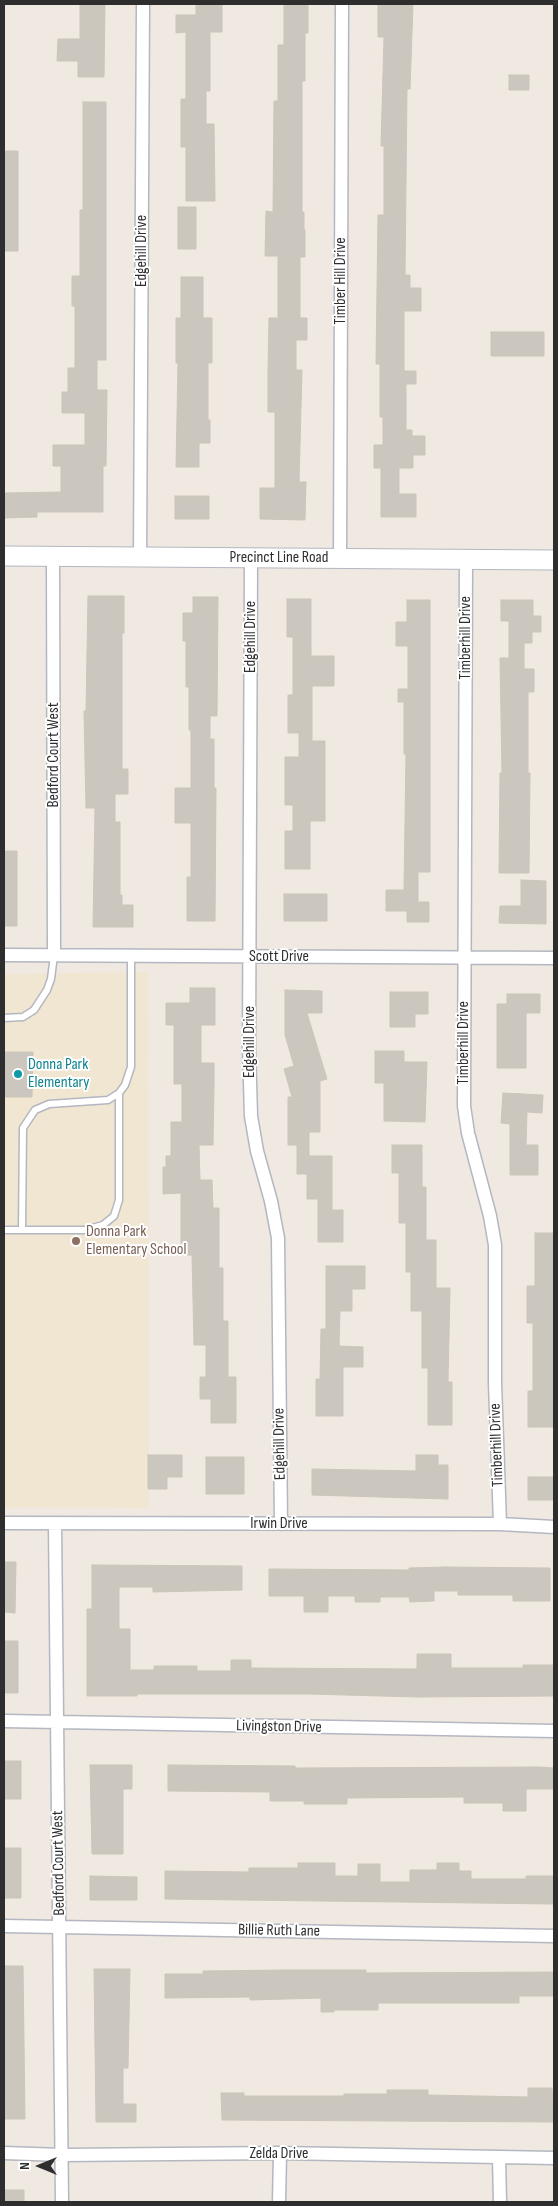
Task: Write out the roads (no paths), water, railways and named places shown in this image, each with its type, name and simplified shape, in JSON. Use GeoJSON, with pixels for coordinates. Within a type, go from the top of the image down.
{"type":"FeatureCollection","features":[{"type":"Feature","properties":{"kind":"main road","name":"Precinct Line Road"},"geometry":{"type":"LineString","coordinates":[[4,556],[554,560]]}},
{"type":"Feature","properties":{"kind":"street","name":"Edgehill Drive"},"geometry":{"type":"LineString","coordinates":[[140,557],[144,4]]}},
{"type":"Feature","properties":{"kind":"street","name":"Timber Hill Drive"},"geometry":{"type":"LineString","coordinates":[[340,559],[342,4]]}},
{"type":"Feature","properties":{"kind":"street","name":"Bedford Court West"},"geometry":{"type":"LineString","coordinates":[[53,556],[54,955]]}},
{"type":"Feature","properties":{"kind":"street","name":"Edgehill Drive"},"geometry":{"type":"LineString","coordinates":[[251,558],[251,956],[249,1048],[251,1116],[257,1151],[271,1201],[278,1238],[281,1524]]}},
{"type":"Feature","properties":{"kind":"street","name":"Timberhill Drive"},"geometry":{"type":"LineString","coordinates":[[466,559],[464,1106],[468,1133],[490,1216],[494,1245],[495,1383],[500,1524]]}},
{"type":"Feature","properties":{"kind":"street","name":"Scott Drive"},"geometry":{"type":"LineString","coordinates":[[4,955],[131,954],[554,958]]}},
{"type":"Feature","properties":{"kind":"street","name":"Irwin Drive"},"geometry":{"type":"LineString","coordinates":[[4,1523],[500,1524],[554,1527]]}},
{"type":"Feature","properties":{"kind":"street","name":"Bedford Court West"},"geometry":{"type":"LineString","coordinates":[[55,1524],[62,2202]]}},
{"type":"Feature","properties":{"kind":"street","name":"Livingston Drive"},"geometry":{"type":"LineString","coordinates":[[4,1722],[554,1731]]}},
{"type":"Feature","properties":{"kind":"street","name":"Billie Ruth Lane"},"geometry":{"type":"LineString","coordinates":[[4,1926],[554,1936]]}},
{"type":"Feature","properties":{"kind":"street","name":"Zelda Drive"},"geometry":{"type":"LineString","coordinates":[[4,2153],[62,2155],[280,2153],[554,2158]]}},
{"type":"Feature","properties":{"kind":"street"},"geometry":{"type":"LineString","coordinates":[[279,2202],[280,2153]]}},
{"type":"Feature","properties":{"kind":"street"},"geometry":{"type":"LineString","coordinates":[[499,2157],[500,2202]]}},
{"type":"Feature","properties":{"kind":"lane"},"geometry":{"type":"LineString","coordinates":[[22,1230],[23,1128],[35,1110],[48,1104],[108,1100],[119,1093],[125,1085],[131,1067],[131,954]]}},
{"type":"Feature","properties":{"kind":"lane"},"geometry":{"type":"LineString","coordinates":[[4,1018],[23,1017],[34,1010],[47,990],[51,979],[54,955]]}},
{"type":"Feature","properties":{"kind":"lane"},"geometry":{"type":"LineString","coordinates":[[4,1230],[84,1230],[103,1225],[114,1216],[119,1200],[119,1093]]}},
{"type":"Feature","properties":{"kind":"place","name":"Donna Park Elementary"},"geometry":{"type":"Point","coordinates":[18,1074]}},
{"type":"Feature","properties":{"kind":"place","name":"Donna Park Elementary School"},"geometry":{"type":"Point","coordinates":[76,1241]}}]}
